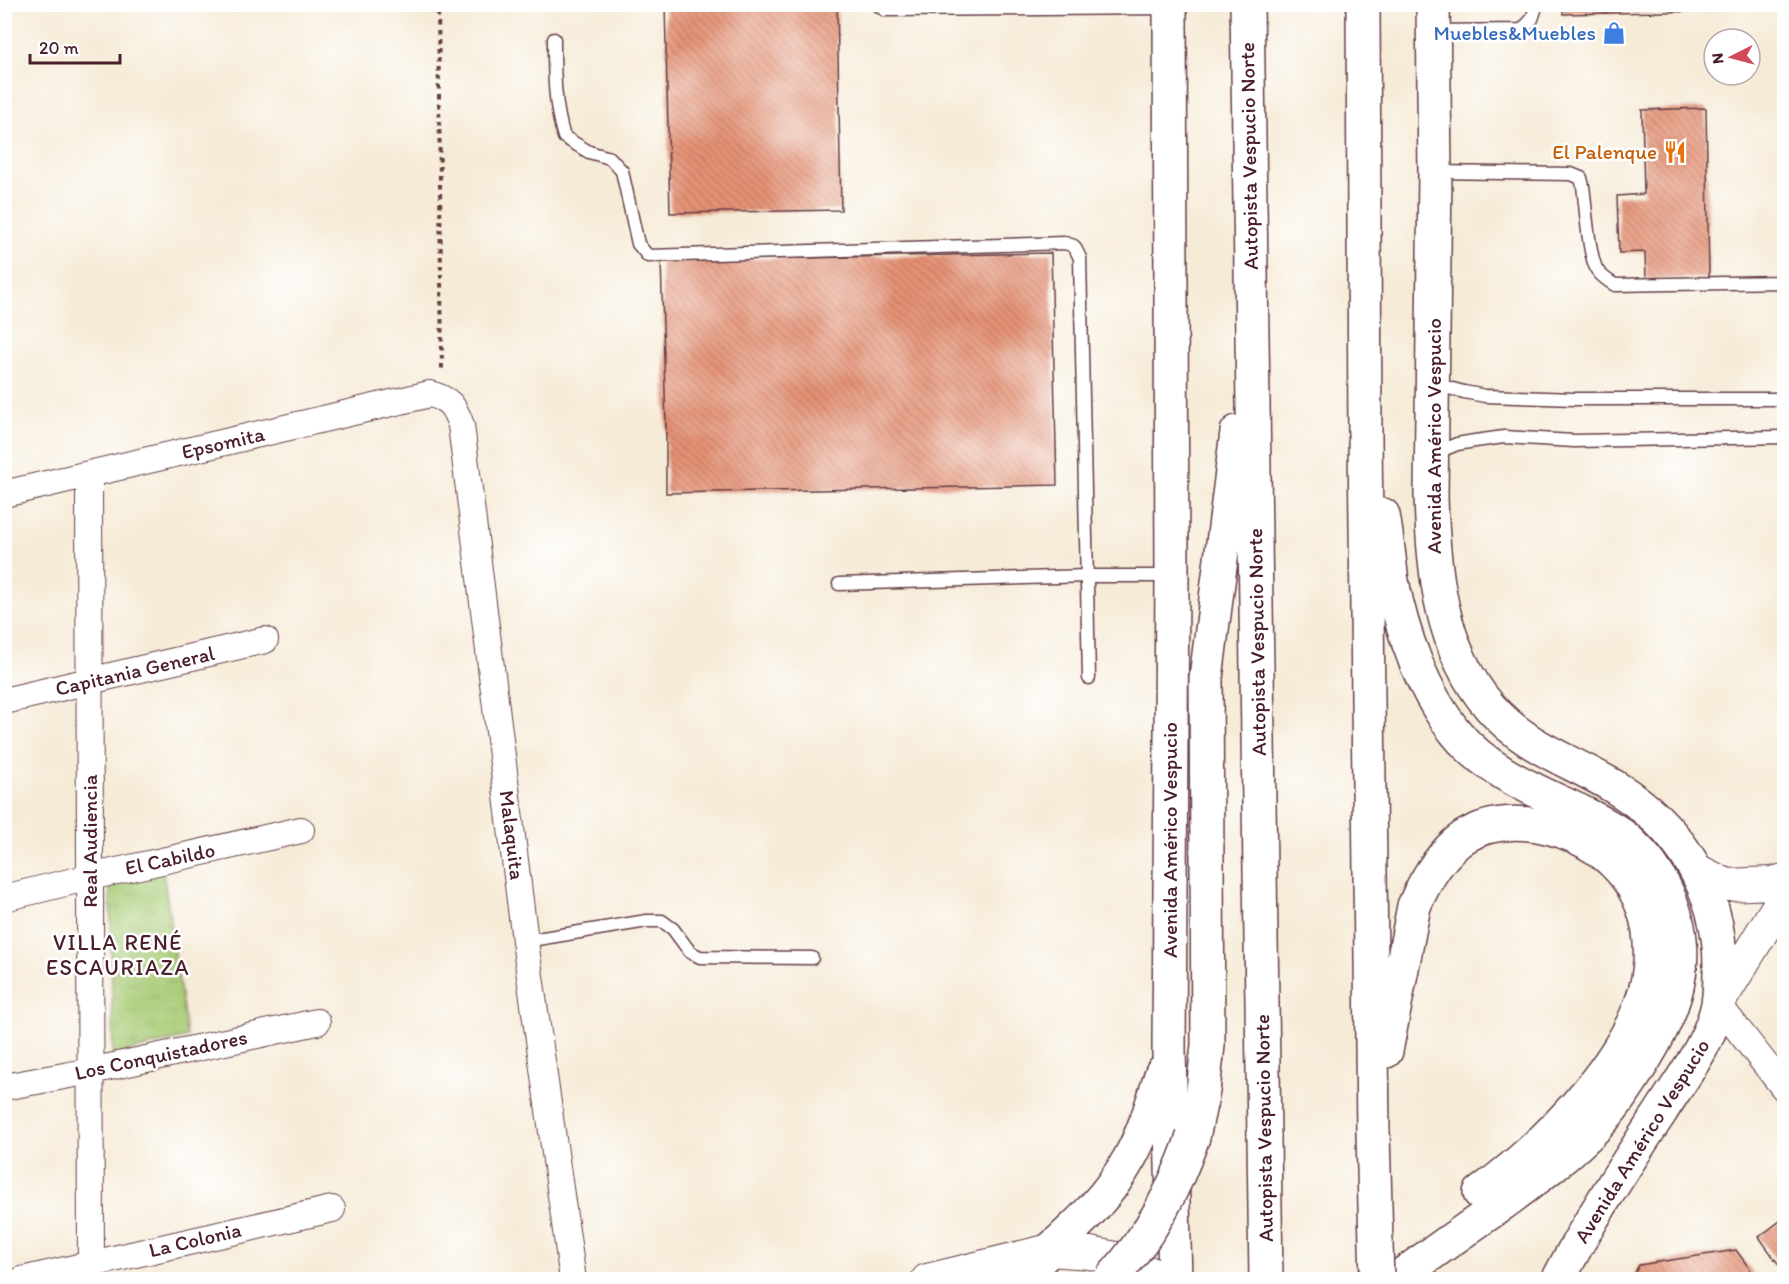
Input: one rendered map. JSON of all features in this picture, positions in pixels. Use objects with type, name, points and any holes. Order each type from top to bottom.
[{"type":"main road","name":"Autopista Vespucio Norte","points":[[1247,4],[1266,1280]]},
{"type":"main road","points":[[1363,4],[1365,438],[1377,1280]]},
{"type":"main road","name":"Avenida Américo Vespucio","points":[[1170,6],[1172,576],[1169,1050],[1174,1280]]},
{"type":"main road","name":"Avenida Américo Vespucio","points":[[1433,18],[1435,172],[1432,538],[1445,621],[1459,657],[1489,706],[1527,740],[1614,787],[1636,802],[1656,819],[1678,843],[1697,870],[1711,902],[1718,932],[1720,956],[1718,1004],[1704,1041],[1598,1208],[1558,1280]]},
{"type":"main road","points":[[1110,1280],[1137,1250],[1168,1199],[1193,1137],[1203,1091],[1208,1045],[1206,678],[1252,324]]},
{"type":"main road","points":[[1365,438],[1383,518],[1392,581],[1400,616],[1413,657],[1440,710],[1458,736],[1504,774],[1597,820],[1617,831],[1634,845],[1661,880],[1672,903],[1681,954],[1679,980],[1672,1006],[1662,1029],[1623,1093],[1598,1124],[1568,1154],[1543,1174],[1395,1280]]},
{"type":"main road","points":[[1358,1280],[1460,1209],[1531,1152],[1553,1131],[1598,1079],[1615,1055],[1641,1002],[1650,962],[1647,921],[1630,882],[1617,864],[1600,850],[1577,837],[1552,828],[1525,823],[1495,825],[1480,829],[1466,836],[1449,850],[1434,867],[1422,886],[1414,906],[1373,1125]]},
{"type":"main road","points":[[1018,1280],[1075,1228],[1113,1184],[1130,1158],[1156,1092],[1169,1050]]},
{"type":"street","name":"Epsomita","points":[[4,494],[430,394],[442,397]]},
{"type":"street","name":"Malaquita","points":[[442,397],[450,402],[461,425],[525,941],[573,1280]]},
{"type":"street","name":"Real Audiencia","points":[[89,475],[91,1271]]},
{"type":"street","name":"Capitania General","points":[[4,701],[265,640]]},
{"type":"street","name":"El Cabildo","points":[[4,898],[301,830]]},
{"type":"street","points":[[1697,870],[1726,885],[1772,884],[1785,880]]},
{"type":"street","points":[[1785,896],[1718,1004],[1785,1088]]},
{"type":"street","name":"Los Conquistadores","points":[[4,1087],[91,1071],[317,1022]]},
{"type":"street","name":"La Colonia","points":[[22,1280],[91,1271],[332,1209]]},
{"type":"street","points":[[927,1280],[1050,1250],[1090,1253],[1125,1260],[1150,1273],[1156,1280]]},
{"type":"lane","points":[[876,4],[885,10],[1170,6]]},
{"type":"lane","points":[[1433,18],[1522,30],[1532,19],[1537,4]]},
{"type":"lane","points":[[554,39],[555,95],[558,118],[564,137],[589,152],[610,158],[622,171],[638,244],[648,256],[1065,243],[1074,246],[1080,258],[1089,678]]},
{"type":"lane","points":[[1435,172],[1571,174],[1581,178],[1592,255],[1604,278],[1615,285],[1785,282]]},
{"type":"lane","points":[[1433,383],[1485,396],[1574,399],[1785,399]]},
{"type":"lane","points":[[1432,455],[1457,444],[1504,437],[1574,441],[1785,437]]},
{"type":"lane","points":[[839,584],[1087,576],[1172,576]]},
{"type":"lane","points":[[525,941],[647,921],[662,921],[673,929],[690,952],[700,957],[812,958]]},
{"type":"path","points":[[438,4],[442,397]]},
{"type":"green space","points":[[163,871],[187,1037],[113,1055],[110,882]]},
{"type":"building","points":[[665,4],[837,4],[841,210],[670,213]]},
{"type":"building","points":[[1563,4],[1713,4],[1713,11],[1563,14]]},
{"type":"building","name":"El Palenque","points":[[1706,108],[1709,278],[1646,279],[1645,252],[1619,253],[1617,196],[1644,194],[1642,110]]},
{"type":"building","points":[[1051,253],[1057,485],[666,493],[661,261]]},
{"type":"building","points":[[1784,1218],[1784,1272],[1759,1237]]},
{"type":"building","points":[[1736,1250],[1758,1280],[1631,1280],[1639,1265]]},
{"type":"place","name":"Muebles&Muebles","points":[[1614,33]]},
{"type":"place","name":"El Palenque","points":[[1675,152]]},
{"type":"district","name":"VILLA RENÉ ESCAURIAZA","points":[[118,954]]}]
